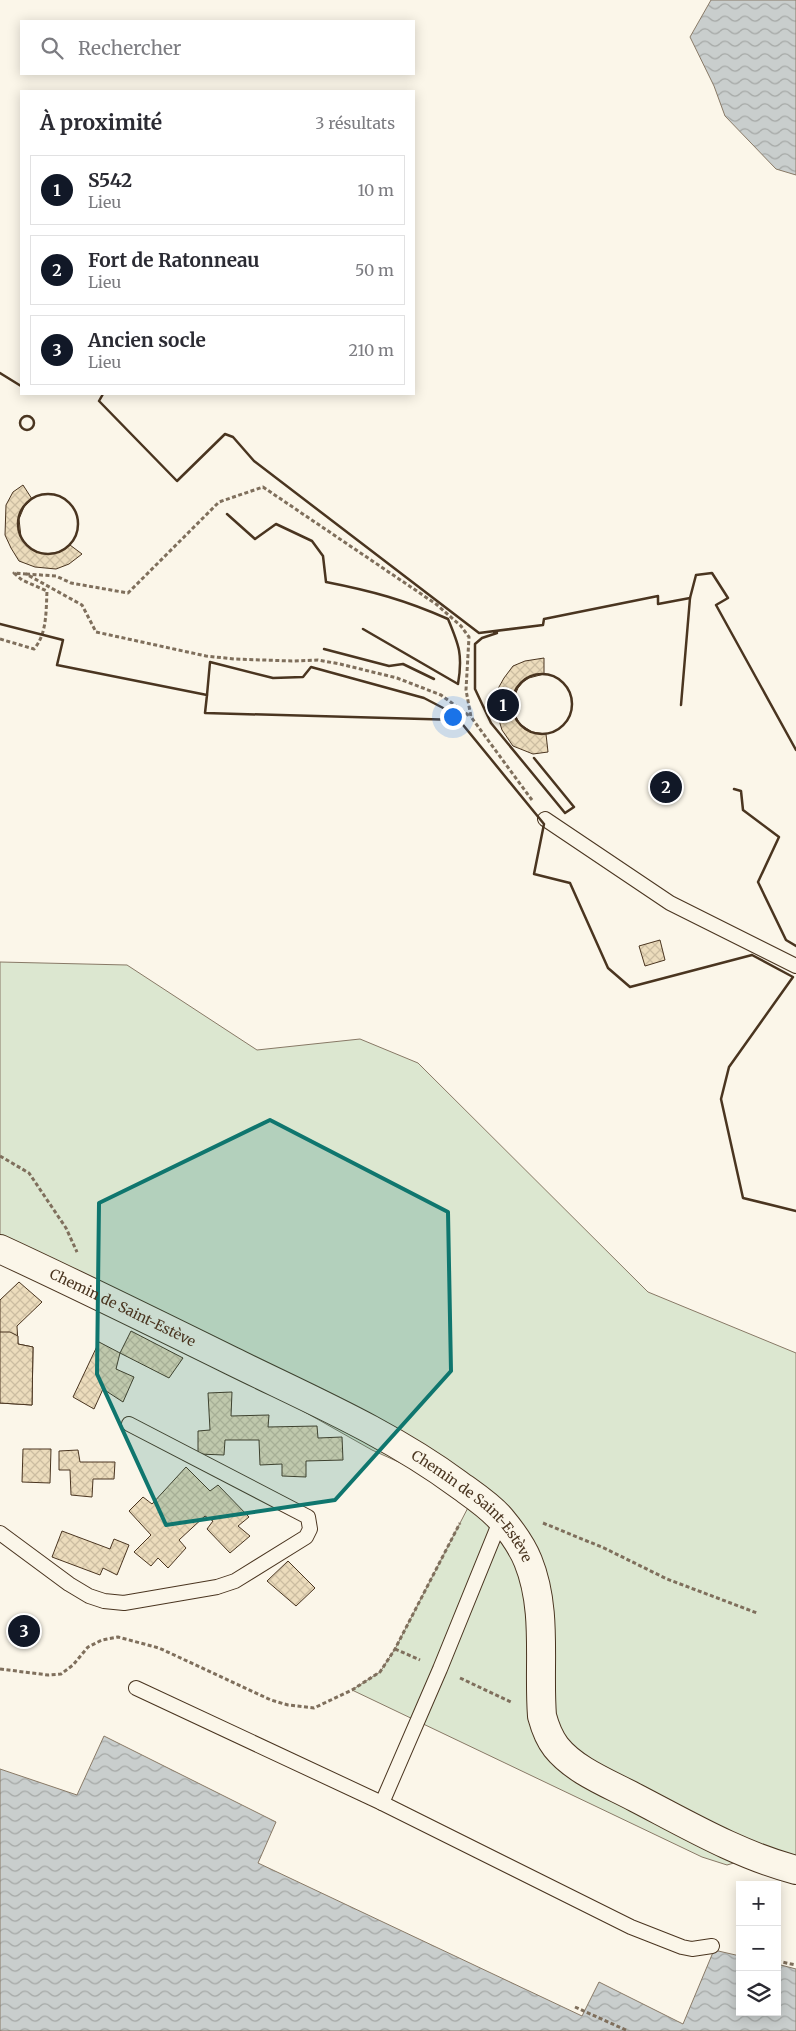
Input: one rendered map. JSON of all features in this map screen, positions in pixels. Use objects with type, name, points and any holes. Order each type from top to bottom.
[{"type":"street","name":"Chemin de Saint-Estève","points":[[0,1249],[336,1412],[427,1461],[474,1496],[501,1519],[519,1544],[528,1562],[539,1602],[542,1716],[544,1726],[556,1747],[588,1772],[719,1841],[754,1857],[796,1870]]},
{"type":"lane","points":[[545,819],[670,903],[796,966]]},
{"type":"lane","points":[[0,1533],[56,1575],[89,1596],[104,1601],[124,1603],[217,1587],[235,1581],[306,1537],[310,1529],[308,1518],[129,1424]]},
{"type":"lane","points":[[382,1803],[440,1669],[501,1519]]},
{"type":"lane","points":[[136,1688],[382,1803],[631,1927],[682,1947],[692,1949],[712,1946]]},
{"type":"path","points":[[0,639],[34,649],[41,641],[46,617],[47,591],[22,580],[14,573],[56,576],[71,583],[128,593],[219,502],[263,487],[436,604],[460,626],[469,637],[466,690],[471,717]]},
{"type":"path","points":[[26,574],[82,605],[96,632],[216,657],[292,661],[318,660],[340,664],[397,678],[441,695],[471,717],[545,819]]},
{"type":"path","points":[[0,1156],[29,1173],[66,1228],[78,1253]]},
{"type":"path","points":[[0,1669],[61,1674],[73,1666],[88,1647],[102,1640],[118,1637],[158,1648],[271,1700],[288,1705],[314,1708],[352,1690],[380,1672],[396,1649],[474,1496]]},
{"type":"path","points":[[501,1519],[530,1519],[559,1528],[667,1579],[757,1613]]},
{"type":"path","points":[[396,1649],[542,1716]]},
{"type":"path","points":[[781,1962],[796,1965]]},
{"type":"path","points":[[575,2007],[628,2031]]},
{"type":"highlighted area","points":[[270,1120],[448,1212],[451,1371],[335,1500],[166,1525],[97,1374],[99,1203]]},
{"type":"green space","points":[[0,962],[127,965],[257,1050],[360,1039],[418,1063],[648,1292],[796,1353],[796,1860],[764,1854],[727,1865],[702,1857],[352,1690],[380,1672],[395,1649],[474,1496],[372,1450],[98,1295],[0,1249]]},
{"type":"water","points":[[711,0],[796,0],[796,175],[776,169],[725,116],[714,86],[690,37]]},
{"type":"water","points":[[104,1736],[276,1822],[258,1863],[582,2016],[599,1982],[683,2024],[714,1950],[736,1955],[736,2016],[781,2016],[781,1965],[796,1969],[796,2031],[0,2031],[0,1769],[77,1795]]},
{"type":"building","points":[[23,485],[32,499],[24,507],[19,519],[21,537],[34,551],[46,554],[59,552],[70,545],[82,554],[69,564],[56,569],[35,567],[19,561],[11,548],[5,535],[6,505],[13,492]]},
{"type":"building","points":[[544,658],[544,674],[529,678],[523,682],[513,700],[514,713],[520,724],[532,732],[546,734],[548,752],[533,754],[513,746],[502,730],[494,704],[495,694],[513,666],[525,661]]},
{"type":"building","points":[[660,940],[665,960],[645,966],[639,946]]},
{"type":"building","points":[[19,1282],[42,1302],[17,1326],[18,1344],[33,1347],[32,1405],[0,1403],[0,1300]]},
{"type":"building","points":[[131,1331],[183,1358],[169,1378],[120,1353]]},
{"type":"building","points":[[0,1332],[10,1332],[18,1336],[18,1344],[33,1347],[32,1405],[0,1403]]},
{"type":"building","points":[[99,1342],[120,1353],[116,1369],[134,1377],[123,1402],[103,1389],[94,1409],[73,1397]]},
{"type":"building","points":[[232,1392],[231,1416],[269,1415],[268,1427],[317,1426],[318,1438],[342,1437],[343,1460],[306,1461],[306,1477],[282,1476],[282,1464],[260,1465],[259,1440],[225,1440],[224,1455],[198,1454],[198,1431],[210,1430],[208,1393]]},
{"type":"building","points":[[23,1449],[51,1449],[50,1483],[22,1482]]},
{"type":"building","points":[[78,1450],[80,1462],[115,1462],[114,1479],[93,1479],[92,1497],[71,1495],[70,1470],[59,1470],[59,1451]]},
{"type":"building","points":[[186,1467],[210,1491],[218,1485],[249,1517],[238,1526],[250,1536],[230,1553],[207,1529],[213,1521],[205,1516],[179,1540],[186,1548],[168,1568],[158,1558],[151,1566],[134,1552],[151,1535],[129,1511],[143,1497],[152,1504]]},
{"type":"building","points":[[62,1531],[110,1549],[114,1539],[129,1545],[117,1575],[103,1568],[100,1575],[52,1557]]},
{"type":"building","points":[[288,1561],[315,1588],[296,1606],[267,1581]]},
{"type":"wall","points":[[0,373],[20,385]]},
{"type":"wall","points":[[102,395],[99,401],[177,481],[225,434],[233,437],[254,461],[479,633],[543,625],[544,619],[658,596],[658,604],[690,598],[696,575],[712,573],[728,598],[716,605],[796,750]]},
{"type":"wall","points":[[24,416],[30,416],[34,423],[30,430],[24,430],[20,426],[20,420],[24,416]]},
{"type":"wall","points":[[48,494],[65,499],[73,507],[78,524],[73,541],[65,549],[48,554],[31,549],[23,541],[18,524],[23,507],[31,499],[48,494]]},
{"type":"wall","points":[[227,514],[255,539],[276,524],[312,541],[323,556],[326,582],[388,597],[417,606],[448,619],[459,650],[458,684],[363,629]]},
{"type":"wall","points":[[681,705],[690,598]]},
{"type":"wall","points":[[0,624],[63,640],[57,665],[207,695],[205,713],[459,720],[544,824],[534,874],[570,883],[608,968],[630,987],[752,955],[793,977],[729,1067],[721,1099],[743,1198],[796,1211]]},
{"type":"wall","points":[[494,633],[497,633],[482,638],[475,644],[475,689],[491,723],[565,813],[574,807],[534,758]]},
{"type":"wall","points":[[324,649],[389,666],[403,664],[434,679]]},
{"type":"wall","points":[[207,695],[210,662],[273,678],[303,677],[311,667],[424,698],[447,710],[459,720]]},
{"type":"wall","points":[[542,674],[559,679],[567,687],[572,704],[567,721],[559,729],[542,734],[525,729],[517,721],[512,704],[517,687],[525,679],[542,674]]},
{"type":"wall","points":[[734,789],[741,791],[743,810],[779,837],[758,882],[786,940],[796,946]]},
{"type":"place","name":"S542","points":[[503,705]]},
{"type":"place","name":"Fort de Ratonneau","points":[[666,787]]},
{"type":"place","name":"Ancien socle","points":[[24,1631]]}]
